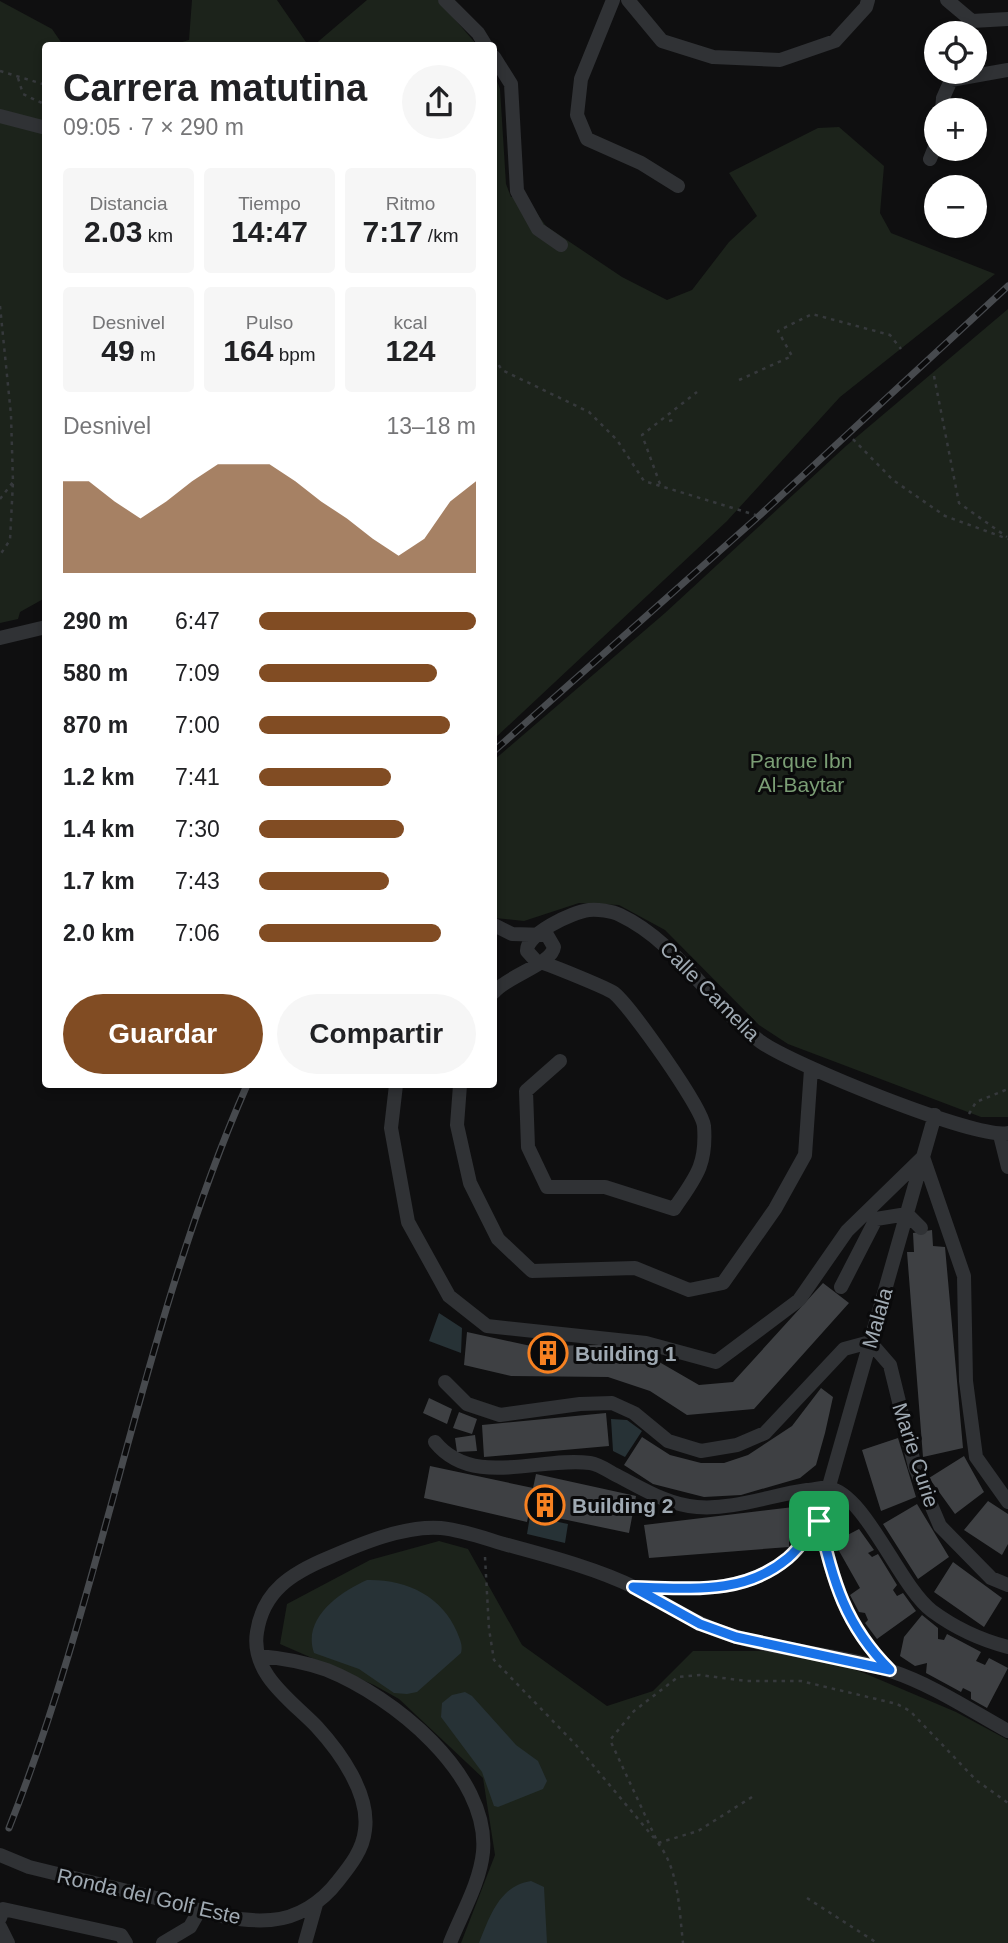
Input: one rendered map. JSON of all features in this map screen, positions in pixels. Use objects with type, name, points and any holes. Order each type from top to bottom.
[{"type":"street","points":[[445,0],[484,42]]},
{"type":"street","points":[[612,0],[581,79],[577,115],[587,139],[641,163],[678,186]]},
{"type":"street","points":[[628,0],[662,41],[713,57],[780,60],[835,41],[866,7],[868,0]]},
{"type":"street","points":[[947,0],[972,21],[1008,19]]},
{"type":"street","points":[[497,62],[511,84],[517,191],[538,229],[561,245]]},
{"type":"street","points":[[943,98],[951,80],[1008,70]]},
{"type":"street","points":[[0,116],[42,127]]},
{"type":"street","points":[[0,638],[42,628]]},
{"type":"street","name":"Calle Camelia","points":[[538,934],[575,912],[591,909],[617,914],[670,948],[759,1041],[790,1061],[966,1127],[1004,1134]]},
{"type":"street","points":[[497,926],[512,933],[547,936],[553,942],[552,956],[504,980],[497,988]]},
{"type":"street","points":[[538,934],[530,938],[527,951],[531,959],[545,961],[565,974],[614,993],[680,1079],[704,1123],[702,1168],[674,1209],[605,1187],[547,1187],[528,1147],[526,1091],[560,1061]]},
{"type":"street","points":[[460,1088],[457,1125],[470,1183],[498,1239],[532,1271],[635,1268],[689,1290],[723,1283],[775,1209],[805,1155],[811,1069]]},
{"type":"street","points":[[396,1088],[391,1128],[408,1222],[449,1296],[487,1326],[646,1343],[716,1362],[799,1300],[847,1231],[923,1157],[964,1276],[966,1381],[976,1457],[1008,1502]]},
{"type":"street","name":"Malala","points":[[819,1521],[935,1115]]},
{"type":"street","points":[[1004,1134],[1008,1167]]},
{"type":"street","points":[[841,1287],[876,1219],[907,1214],[921,1228]]},
{"type":"street","points":[[445,1382],[467,1404],[500,1415],[580,1404],[612,1403],[634,1413],[668,1441],[701,1451],[737,1445],[765,1433],[844,1349],[870,1342]]},
{"type":"street","name":"Marie Curie","points":[[870,1342],[890,1365],[915,1467],[940,1526],[991,1578],[1008,1585]]},
{"type":"street","points":[[435,1442],[447,1457],[469,1464],[515,1469],[557,1462],[593,1463],[658,1497],[696,1508],[732,1506],[781,1494],[829,1488],[853,1501],[903,1577],[930,1610],[979,1639],[1008,1647]]},
{"type":"street","points":[[633,1587],[711,1590],[750,1581],[788,1558],[819,1521]]},
{"type":"street","points":[[819,1521],[838,1594],[858,1634],[890,1670]]},
{"type":"street","name":"Ronda del Golf Este","points":[[0,1856],[29,1867],[235,1920],[272,1920],[295,1915],[316,1904],[334,1887],[360,1849],[365,1830],[365,1807],[341,1759],[317,1728],[285,1698],[269,1677],[259,1656],[257,1629],[264,1606],[276,1587],[303,1568],[333,1555],[416,1530],[439,1528],[463,1532],[555,1557],[633,1587],[700,1624],[736,1637],[890,1670],[937,1690],[1008,1731]]},
{"type":"street","points":[[846,1660],[855,1649],[858,1634]]},
{"type":"street","points":[[259,1656],[289,1659],[327,1670],[373,1693],[405,1717],[438,1748],[471,1793],[478,1813],[483,1852],[450,1943]]},
{"type":"street","points":[[305,1943],[316,1904]]},
{"type":"street","points":[[0,1918],[3,1909],[123,1939]]},
{"type":"street","points":[[163,1943],[190,1927],[199,1911]]},
{"type":"street","points":[[0,1927],[8,1943]]},
{"type":"street","points":[[103,1943],[123,1939]]},
{"type":"path","points":[[0,71],[42,84]]},
{"type":"path","points":[[17,76],[23,94],[42,104]]},
{"type":"path","points":[[0,306],[13,482],[10,540],[0,555]]},
{"type":"path","points":[[739,380],[792,356],[778,331],[811,314],[890,335],[901,349]]},
{"type":"path","points":[[0,351],[3,342]]},
{"type":"path","points":[[497,362],[502,370],[589,412],[617,440],[644,481],[759,516]]},
{"type":"path","points":[[0,368],[6,371]]},
{"type":"path","points":[[934,376],[959,503],[1008,538]]},
{"type":"path","points":[[660,484],[642,435],[652,425],[675,412],[697,392]]},
{"type":"path","points":[[847,433],[893,480],[945,516],[1008,538]]},
{"type":"path","points":[[0,499],[13,482]]},
{"type":"path","points":[[966,1127],[976,1102],[1008,1089]]},
{"type":"path","points":[[485,1557],[489,1629],[494,1660],[576,1745],[669,1857],[683,1943]]},
{"type":"path","points":[[658,1843],[610,1740],[652,1695],[672,1680],[689,1676],[760,1682],[801,1681],[897,1704],[921,1720],[989,1793],[1008,1803]]},
{"type":"path","points":[[658,1843],[698,1831],[752,1797]]},
{"type":"path","points":[[807,1898],[877,1943]]},
{"type":"green space","points":[[192,0],[277,0],[306,42],[182,42],[189,40]]},
{"type":"green space","points":[[367,0],[438,0],[475,42],[318,42]]},
{"type":"green space","points":[[0,1],[52,29],[61,42],[42,42],[42,600],[20,612],[18,619],[0,623]]},
{"type":"green space","points":[[497,81],[500,89],[506,184],[511,197],[521,192],[546,226],[622,277],[667,300],[692,290],[729,242],[757,216],[729,173],[818,128],[839,127],[884,166],[880,213],[891,233],[995,274],[840,397],[727,521],[497,736]]},
{"type":"green space","name":"Parque Ibn Al-Baytar","points":[[1008,309],[1008,1117],[981,1117],[788,1044],[759,1025],[665,930],[619,905],[579,903],[524,921],[497,918],[497,757],[665,613],[846,446]]},
{"type":"green space","points":[[439,1541],[468,1549],[522,1645],[607,1706],[653,1691],[693,1651],[800,1651],[864,1673],[956,1712],[1008,1740],[1008,1943],[461,1943],[495,1855],[483,1778],[399,1699],[374,1685],[280,1644],[287,1604],[370,1560]]},
{"type":"shaded area","points":[[439,1313],[462,1328],[461,1353],[429,1341]]},
{"type":"shaded area","points":[[611,1419],[627,1420],[642,1431],[625,1457],[613,1451]]},
{"type":"shaded area","points":[[530,1516],[568,1524],[565,1543],[527,1534]]},
{"type":"shaded area","points":[[367,1580],[395,1583],[421,1592],[442,1609],[457,1632],[461,1653],[417,1692],[394,1693],[359,1669],[314,1653],[313,1629],[318,1618],[335,1599]]},
{"type":"shaded area","points":[[465,1692],[472,1696],[516,1745],[538,1761],[547,1781],[543,1789],[498,1807],[494,1806],[482,1772],[441,1717],[442,1703],[452,1695]]},
{"type":"shaded area","points":[[531,1881],[544,1887],[547,1943],[479,1943],[503,1896],[520,1884]]},
{"type":"building","points":[[932,1230],[933,1246],[945,1247],[963,1448],[923,1457],[907,1252],[914,1252],[913,1233]]},
{"type":"building","name":"Building 1","points":[[823,1283],[849,1303],[754,1409],[687,1415],[650,1391],[608,1377],[511,1376],[464,1365],[467,1332],[531,1346],[603,1345],[654,1359],[699,1385],[733,1382]]},
{"type":"building","points":[[821,1388],[833,1397],[825,1433],[816,1465],[800,1478],[741,1495],[704,1497],[653,1484],[624,1465],[642,1437],[670,1455],[701,1463],[724,1463],[748,1455],[792,1426]]},
{"type":"building","points":[[429,1398],[452,1409],[447,1424],[423,1413]]},
{"type":"building","points":[[459,1412],[477,1419],[472,1434],[453,1428]]},
{"type":"building","name":"Building 2","points":[[606,1413],[609,1446],[484,1457],[482,1425]]},
{"type":"building","points":[[475,1435],[477,1451],[457,1452],[455,1438]]},
{"type":"building","points":[[898,1438],[916,1497],[881,1511],[862,1450]]},
{"type":"building","points":[[964,1456],[984,1492],[955,1514],[929,1478]]},
{"type":"building","name":"Building 2","points":[[430,1466],[533,1488],[536,1474],[636,1496],[629,1533],[529,1512],[527,1522],[424,1498]]},
{"type":"building","points":[[988,1501],[1008,1514],[1008,1544],[1002,1555],[964,1530]]},
{"type":"building","points":[[917,1504],[949,1557],[918,1579],[883,1524]]},
{"type":"building","points":[[802,1506],[804,1534],[789,1538],[789,1547],[649,1558],[644,1525]]},
{"type":"building","points":[[859,1529],[874,1550],[868,1553],[872,1557],[878,1554],[897,1585],[893,1590],[897,1596],[903,1593],[916,1611],[877,1639],[865,1623],[868,1620],[865,1613],[859,1612],[850,1595],[860,1588],[834,1542]]},
{"type":"building","points":[[953,1562],[1002,1598],[984,1627],[934,1592]]},
{"type":"building","points":[[922,1615],[938,1628],[938,1639],[944,1640],[947,1634],[981,1652],[976,1661],[985,1665],[989,1658],[1008,1668],[987,1708],[971,1699],[971,1692],[963,1688],[961,1692],[926,1673],[927,1663],[915,1666],[900,1656],[904,1637]]},
{"type":"railway","points":[[497,748],[759,516],[1008,286]]},
{"type":"railway","points":[[9,1828],[72,1643],[179,1268],[246,1088]]},
{"type":"place","name":"Building 1","points":[[548,1353]]},
{"type":"place","name":"Building 2","points":[[545,1505]]},
{"type":"route","points":[[819,1521],[838,1594],[858,1634],[890,1670],[736,1637],[700,1624],[633,1587],[711,1590],[750,1581],[788,1558],[819,1521]]}]
